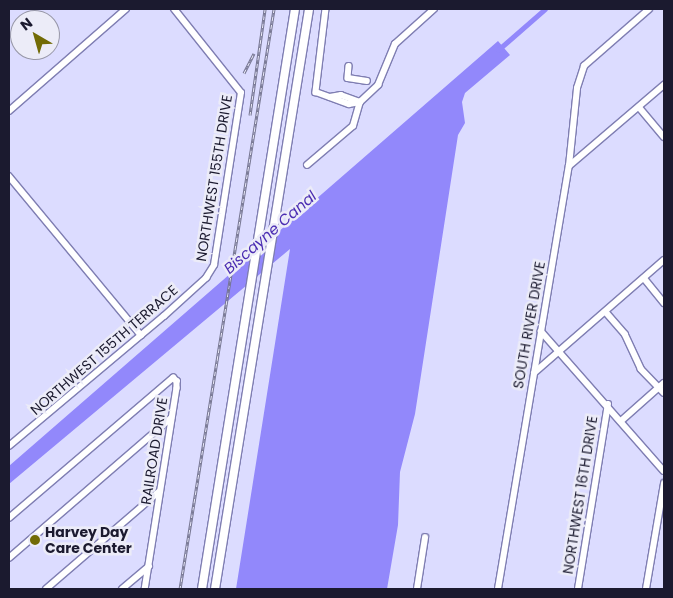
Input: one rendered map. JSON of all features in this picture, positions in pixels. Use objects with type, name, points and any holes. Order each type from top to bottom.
[{"type":"main road","points":[[202,589],[295,9]]},
{"type":"main road","points":[[215,589],[309,9]]},
{"type":"street","points":[[9,111],[126,9]]},
{"type":"street","name":"NORTHWEST 155TH DRIVE","points":[[174,9],[239,88],[240,104],[211,272]]},
{"type":"street","points":[[326,9],[314,87],[319,95],[330,98],[341,95],[360,102]]},
{"type":"street","points":[[307,164],[353,126],[360,102],[378,85],[395,44],[434,9]]},
{"type":"street","name":"SOUTH RIVER DRIVE","points":[[498,589],[569,166],[577,88],[584,66],[649,9]]},
{"type":"street","points":[[349,66],[348,78],[367,81]]},
{"type":"street","points":[[569,166],[664,85]]},
{"type":"street","points":[[639,107],[664,137]]},
{"type":"street","points":[[9,176],[141,335]]},
{"type":"street","points":[[534,373],[664,260]]},
{"type":"street","name":"NORTHWEST 155TH TERRACE","points":[[10,446],[141,335],[211,272]]},
{"type":"street","points":[[644,278],[664,303]]},
{"type":"street","points":[[606,312],[625,334],[641,369],[662,385],[664,393]]},
{"type":"street","points":[[541,330],[608,404],[620,421],[664,471]]},
{"type":"street","name":"RAILROAD DRIVE","points":[[9,518],[173,378],[177,381],[177,388],[145,589]]},
{"type":"street","points":[[620,421],[662,385]]},
{"type":"street","name":"NORTHWEST 16TH DRIVE","points":[[578,589],[608,404]]},
{"type":"street","points":[[9,558],[171,418]]},
{"type":"street","points":[[646,589],[664,484]]},
{"type":"street","points":[[46,589],[160,491]]},
{"type":"street","points":[[417,589],[425,538]]},
{"type":"street","points":[[122,589],[149,566]]},
{"type":"shaded area","points":[[498,41],[510,55],[465,93],[462,102],[465,123],[458,135],[415,414],[400,472],[398,525],[387,589],[236,589],[290,249],[9,484],[9,466]]},
{"type":"waterway","name":"Biscayne Canal","points":[[498,50],[545,9]]},
{"type":"railway","points":[[250,115],[265,9]]},
{"type":"railway","points":[[180,589],[274,9]]},
{"type":"railway","points":[[244,73],[254,53]]},
{"type":"place","name":"Harvey Day Care Center","points":[[35,540]]}]
